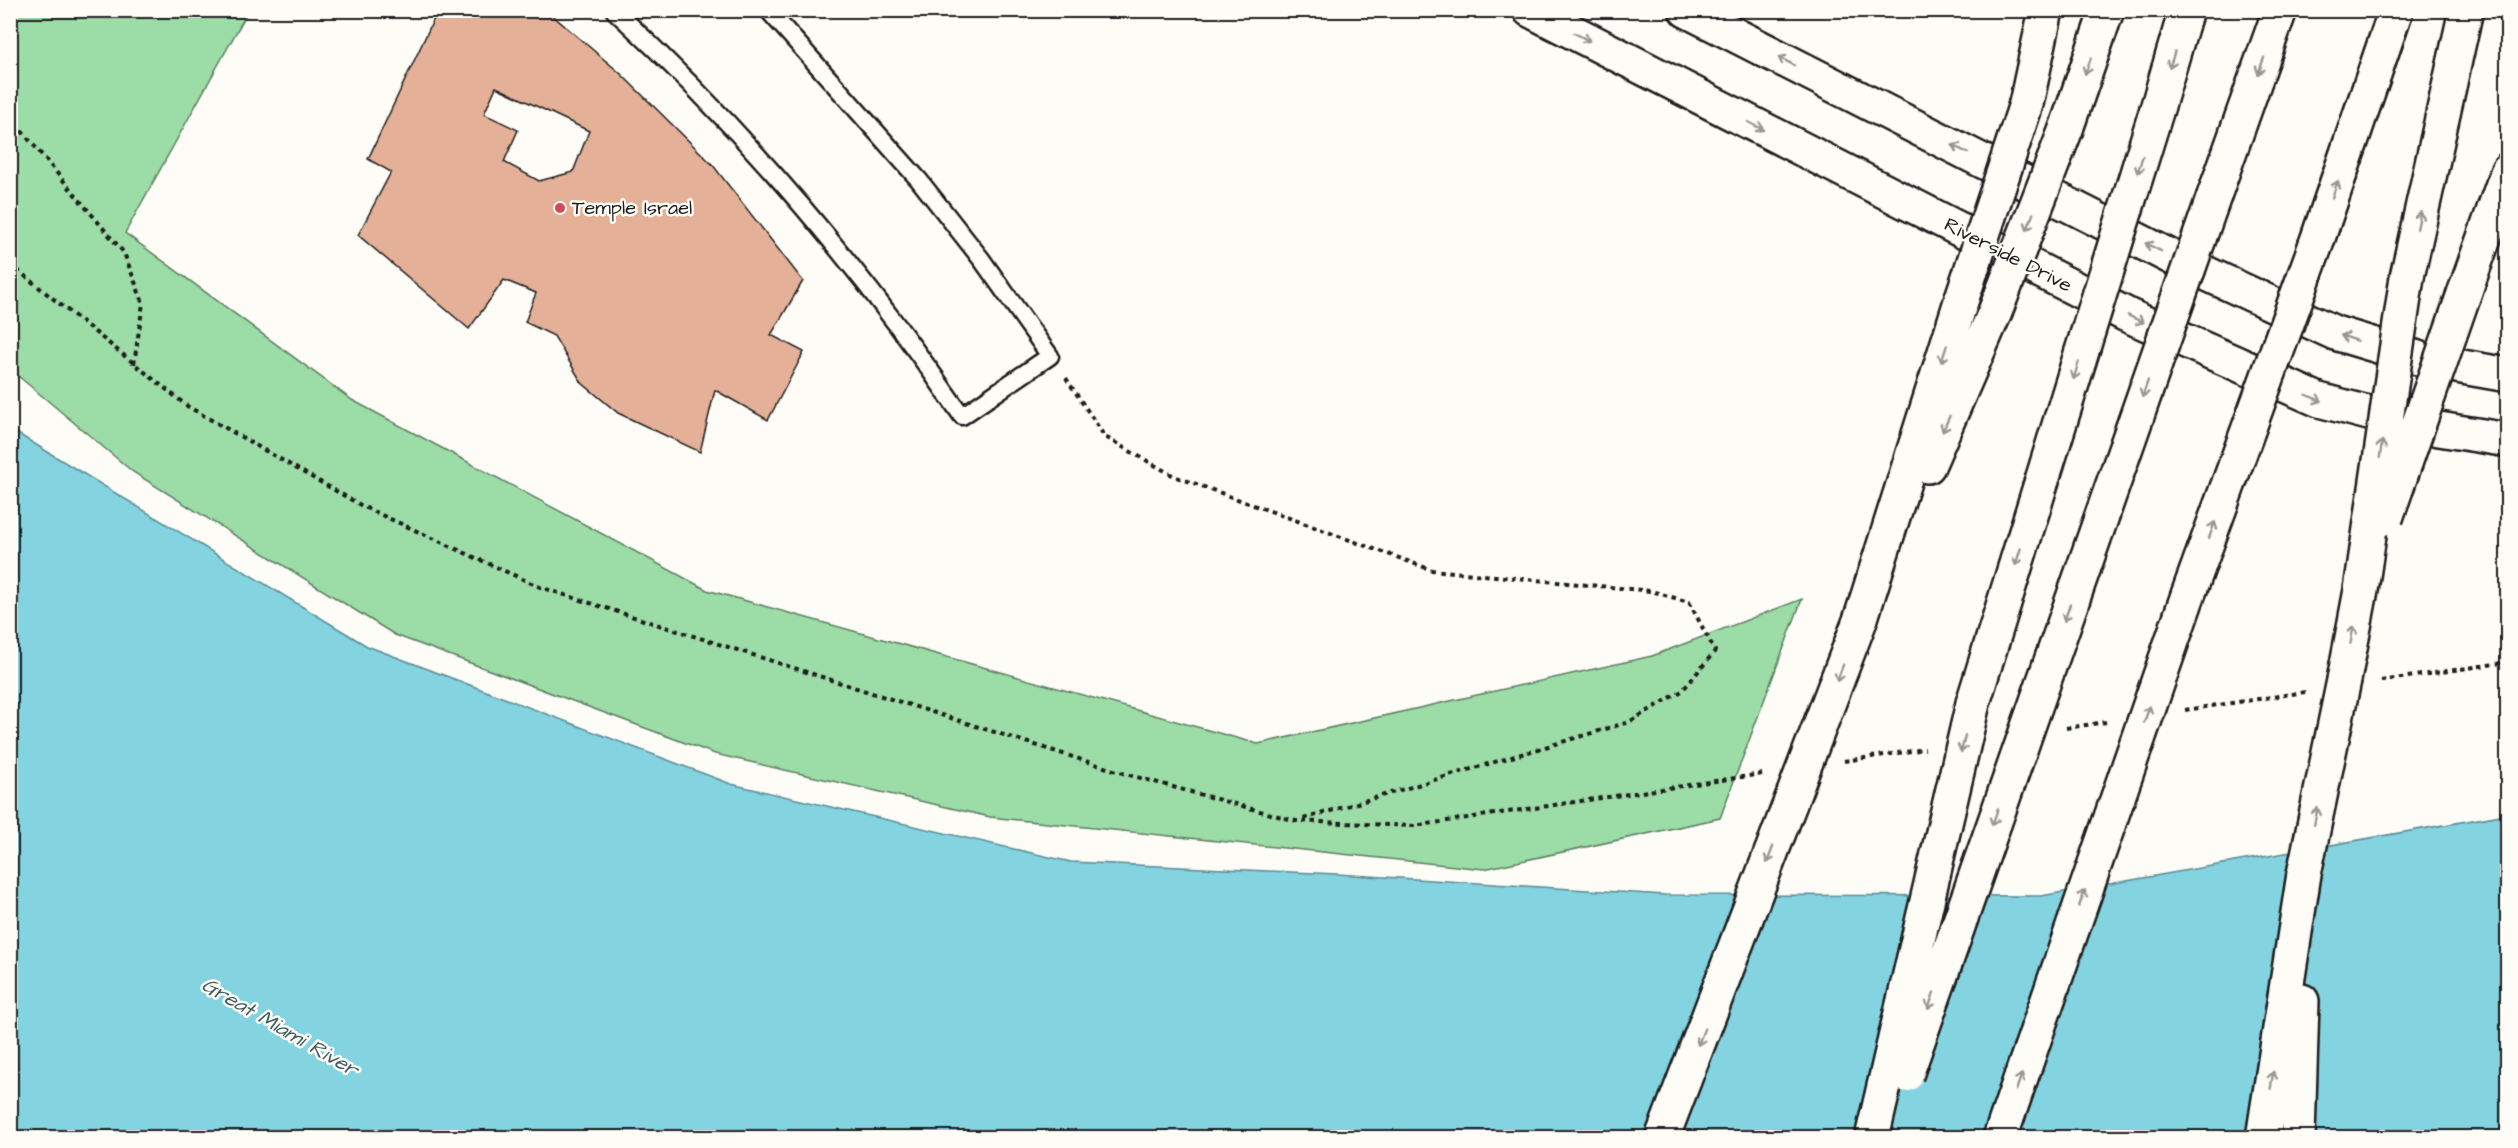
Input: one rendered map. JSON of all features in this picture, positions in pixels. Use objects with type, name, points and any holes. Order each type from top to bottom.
[{"type":"main road","name":"Riverside Drive","points":[[1530,10],[2127,315],[2319,400],[2414,425],[2508,440]]},
{"type":"main road","points":[[1686,10],[2173,258],[2335,333],[2428,361],[2508,375]]},
{"type":"main road","points":[[1861,618],[2026,104],[2046,10]]},
{"type":"main road","points":[[1662,1137],[1861,618],[1995,312],[2066,129],[2107,10]]},
{"type":"main road","points":[[1872,1137],[1973,703],[2186,10]]},
{"type":"main road","points":[[1884,1137],[2280,10]]},
{"type":"main road","points":[[2000,1137],[2188,594],[2316,244],[2396,10]]},
{"type":"main road","points":[[2263,1137],[2304,874],[2361,590],[2407,277],[2466,10]]},
{"type":"main road","points":[[2361,590],[2508,170]]},
{"type":"main road","points":[[2298,1137],[2304,874]]},
{"type":"lane","points":[[614,10],[685,76],[772,170],[903,330],[962,416],[1050,356],[982,260],[924,186],[768,10]]},
{"type":"path","points":[[10,117],[124,253],[143,303],[134,364]]},
{"type":"path","points":[[10,264],[187,406],[364,507],[540,587],[1126,774],[1296,821],[1414,826],[1767,773]]},
{"type":"path","points":[[1050,356],[1105,437],[1174,476],[1432,570],[1651,591],[1689,602],[1715,651],[1682,691],[1629,722],[1296,821]]},
{"type":"path","points":[[2379,681],[2508,662]]},
{"type":"path","points":[[2179,711],[2308,692]]},
{"type":"path","points":[[2062,728],[2109,721]]},
{"type":"path","points":[[1838,762],[1932,748]]},
{"type":"green space","points":[[10,11],[248,11],[125,233],[352,400],[707,590],[1258,744],[1652,656],[1802,599],[1720,818],[1484,869],[990,817],[715,754],[395,635],[133,472],[11,370]]},
{"type":"water","name":"Great Miami River","points":[[10,429],[367,646],[731,784],[1071,862],[1337,874],[1665,895],[2041,896],[2507,814],[2507,1137],[11,1137]]},
{"type":"building","name":"Temple Israel","points":[[438,10],[546,10],[620,73],[712,164],[803,281],[771,335],[804,352],[768,420],[715,390],[700,452],[618,413],[582,383],[554,336],[525,322],[536,293],[504,280],[469,329],[358,235],[391,172],[368,159]],"holes":[[[496,87],[589,131],[573,172],[539,181],[504,162],[518,130],[484,114]]]},
{"type":"place","name":"Temple Israel","points":[[560,208]]}]
